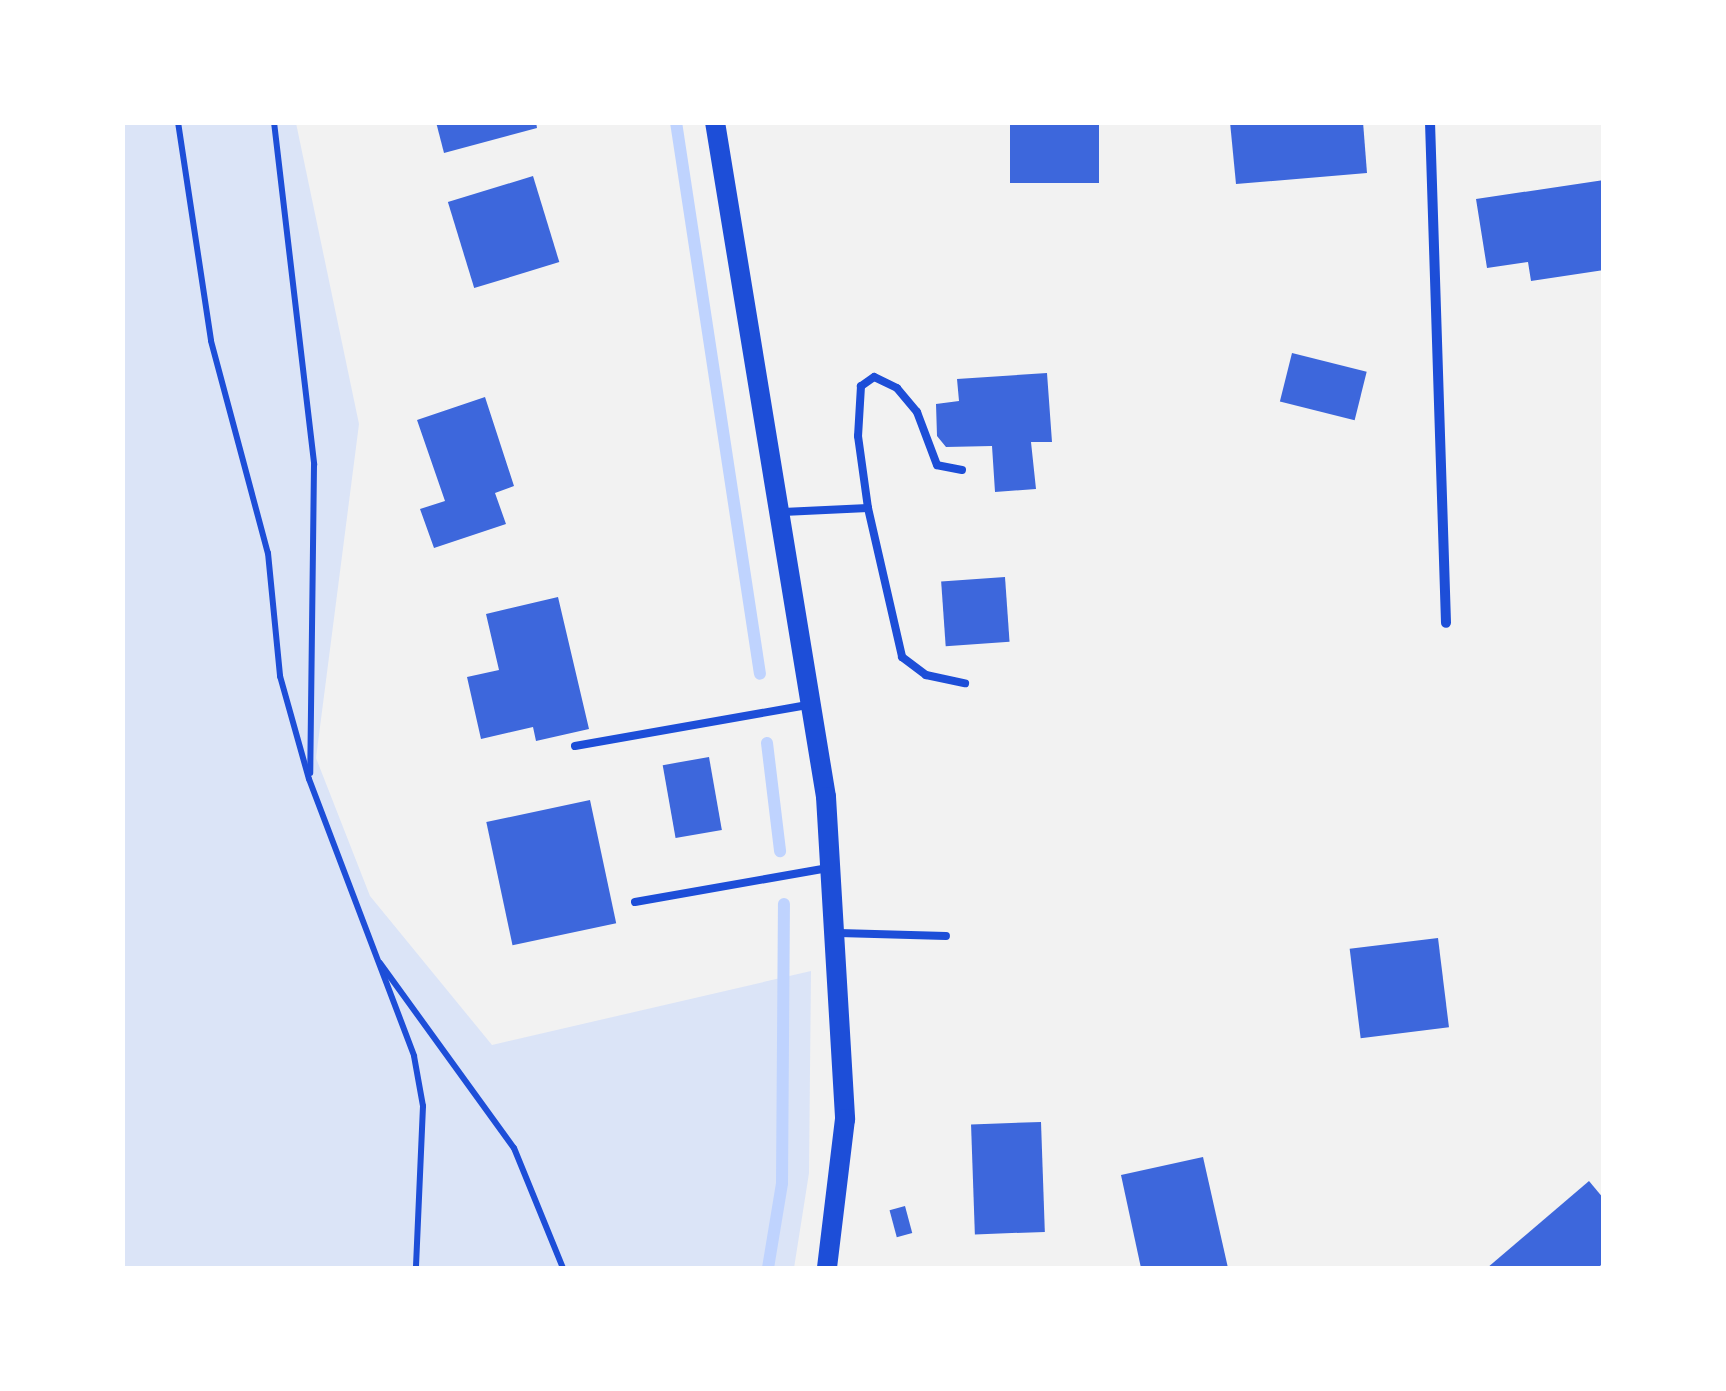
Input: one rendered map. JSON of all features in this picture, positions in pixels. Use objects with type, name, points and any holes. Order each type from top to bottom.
[{"type":"main road","points":[[715,122],[812,704],[839,932],[845,1119],[827,1268]]},
{"type":"street","points":[[1430,122],[1446,623]]},
{"type":"lane","points":[[962,470],[937,465],[908,399],[874,377],[861,386],[858,401],[868,508],[902,656],[926,676],[964,683]]},
{"type":"lane","points":[[782,512],[868,508]]},
{"type":"lane","points":[[575,746],[812,704]]},
{"type":"lane","points":[[634,902],[832,868]]},
{"type":"lane","points":[[839,932],[946,936]]},
{"type":"path","points":[[178,122],[211,341],[268,552],[280,676],[310,780],[414,1056],[423,1106],[416,1268]]},
{"type":"path","points":[[274,122],[314,465],[310,780]]},
{"type":"path","points":[[375,956],[514,1148],[563,1268]]},
{"type":"shaded area","points":[[122,123],[296,123],[359,424],[316,758],[370,896],[492,1045],[811,971],[809,1173],[794,1268],[123,1268]]},
{"type":"building","points":[[436,122],[536,122],[537,128],[444,153]]},
{"type":"building","points":[[1010,122],[1099,122],[1099,183],[1010,183]]},
{"type":"building","points":[[1230,122],[1363,122],[1367,173],[1236,184]]},
{"type":"building","points":[[533,176],[559,262],[474,288],[448,202]]},
{"type":"building","points":[[1604,180],[1604,270],[1531,281],[1528,262],[1487,268],[1476,199]]},
{"type":"building","points":[[1292,353],[1367,372],[1355,420],[1280,402]]},
{"type":"building","points":[[1047,373],[1052,442],[1031,442],[1036,489],[995,492],[992,446],[946,447],[937,436],[936,404],[959,401],[957,379]]},
{"type":"building","points":[[485,397],[514,486],[495,493],[506,524],[434,548],[420,509],[445,501],[417,420]]},
{"type":"building","points":[[1005,577],[1010,642],[946,646],[941,581]]},
{"type":"building","points":[[558,597],[589,729],[536,741],[533,727],[481,739],[467,677],[499,670],[486,614]]},
{"type":"building","points":[[709,757],[722,830],[676,838],[663,765]]},
{"type":"building","points":[[590,800],[616,923],[513,945],[486,822]]},
{"type":"building","points":[[1438,938],[1449,1027],[1361,1038],[1350,949]]},
{"type":"building","points":[[1041,1122],[1045,1232],[975,1234],[971,1124]]},
{"type":"building","points":[[1203,1157],[1228,1268],[1141,1268],[1121,1175]]},
{"type":"building","points":[[1589,1181],[1604,1199],[1604,1263],[1597,1268],[1487,1268]]},
{"type":"building","points":[[905,1206],[912,1233],[897,1237],[890,1210]]},
{"type":"waterway","points":[[676,122],[760,674]]},
{"type":"waterway","points":[[767,743],[780,851]]},
{"type":"waterway","points":[[768,1268],[782,1183],[784,904]]}]
